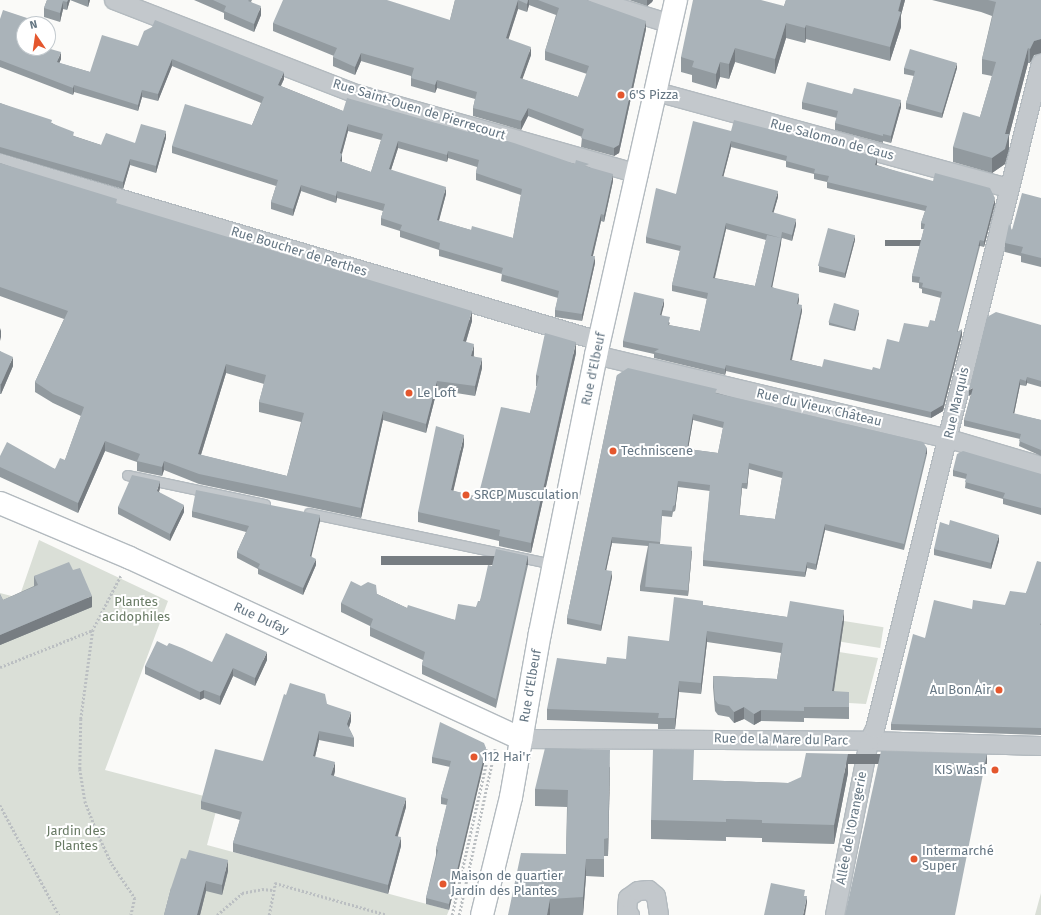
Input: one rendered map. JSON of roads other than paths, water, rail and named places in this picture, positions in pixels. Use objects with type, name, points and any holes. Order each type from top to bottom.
[{"type":"main road","name":"Rue d'Elbeuf","points":[[482,915],[507,813],[597,348],[639,174],[676,0]]},
{"type":"main road","name":"Rue Dufay","points":[[0,502],[130,558],[521,739]]},
{"type":"street","name":"Rue Saint-Ouen de Pierrecourt","points":[[114,0],[356,94],[639,174]]},
{"type":"street","points":[[593,0],[671,24]]},
{"type":"street","name":"Rue Marquis","points":[[869,741],[875,729],[949,438],[1008,188],[1041,63]]},
{"type":"street","name":"Rue Salomon de Caus","points":[[657,92],[1008,188]]},
{"type":"street","name":"Rue Boucher de Perthes","points":[[0,164],[597,348]]},
{"type":"street","name":"Rue du Vieux Château","points":[[597,348],[949,438],[1041,466]]},
{"type":"street","name":"Rue de la Mare du Parc","points":[[521,739],[869,741],[1041,746]]},
{"type":"street","name":"Allée de l'Orangerie","points":[[835,915],[869,741]]},
{"type":"street","points":[[630,915],[626,912],[628,898],[638,890],[649,890],[656,896],[659,915]]},
{"type":"lane","points":[[127,475],[275,506]]},
{"type":"lane","points":[[298,511],[554,564]]},
{"type":"place","name":"6'S Pizza","points":[[621,95]]},
{"type":"place","name":"Le Loft","points":[[409,393]]},
{"type":"place","name":"Techniscene","points":[[613,451]]},
{"type":"place","name":"SRCP Musculation","points":[[466,495]]},
{"type":"place","name":"Au Bon Air","points":[[999,690]]},
{"type":"place","name":"112 Hai'r","points":[[474,757]]},
{"type":"place","name":"KIS Wash","points":[[995,770]]},
{"type":"place","name":"Intermarché Super","points":[[914,859]]},
{"type":"place","name":"Maison de quartier Jardin des Plantes","points":[[443,884]]},
{"type":"park label","name":"Plantes acidophiles","points":[[136,610]]},
{"type":"park label","name":"Jardin des Plantes","points":[[76,840]]}]
